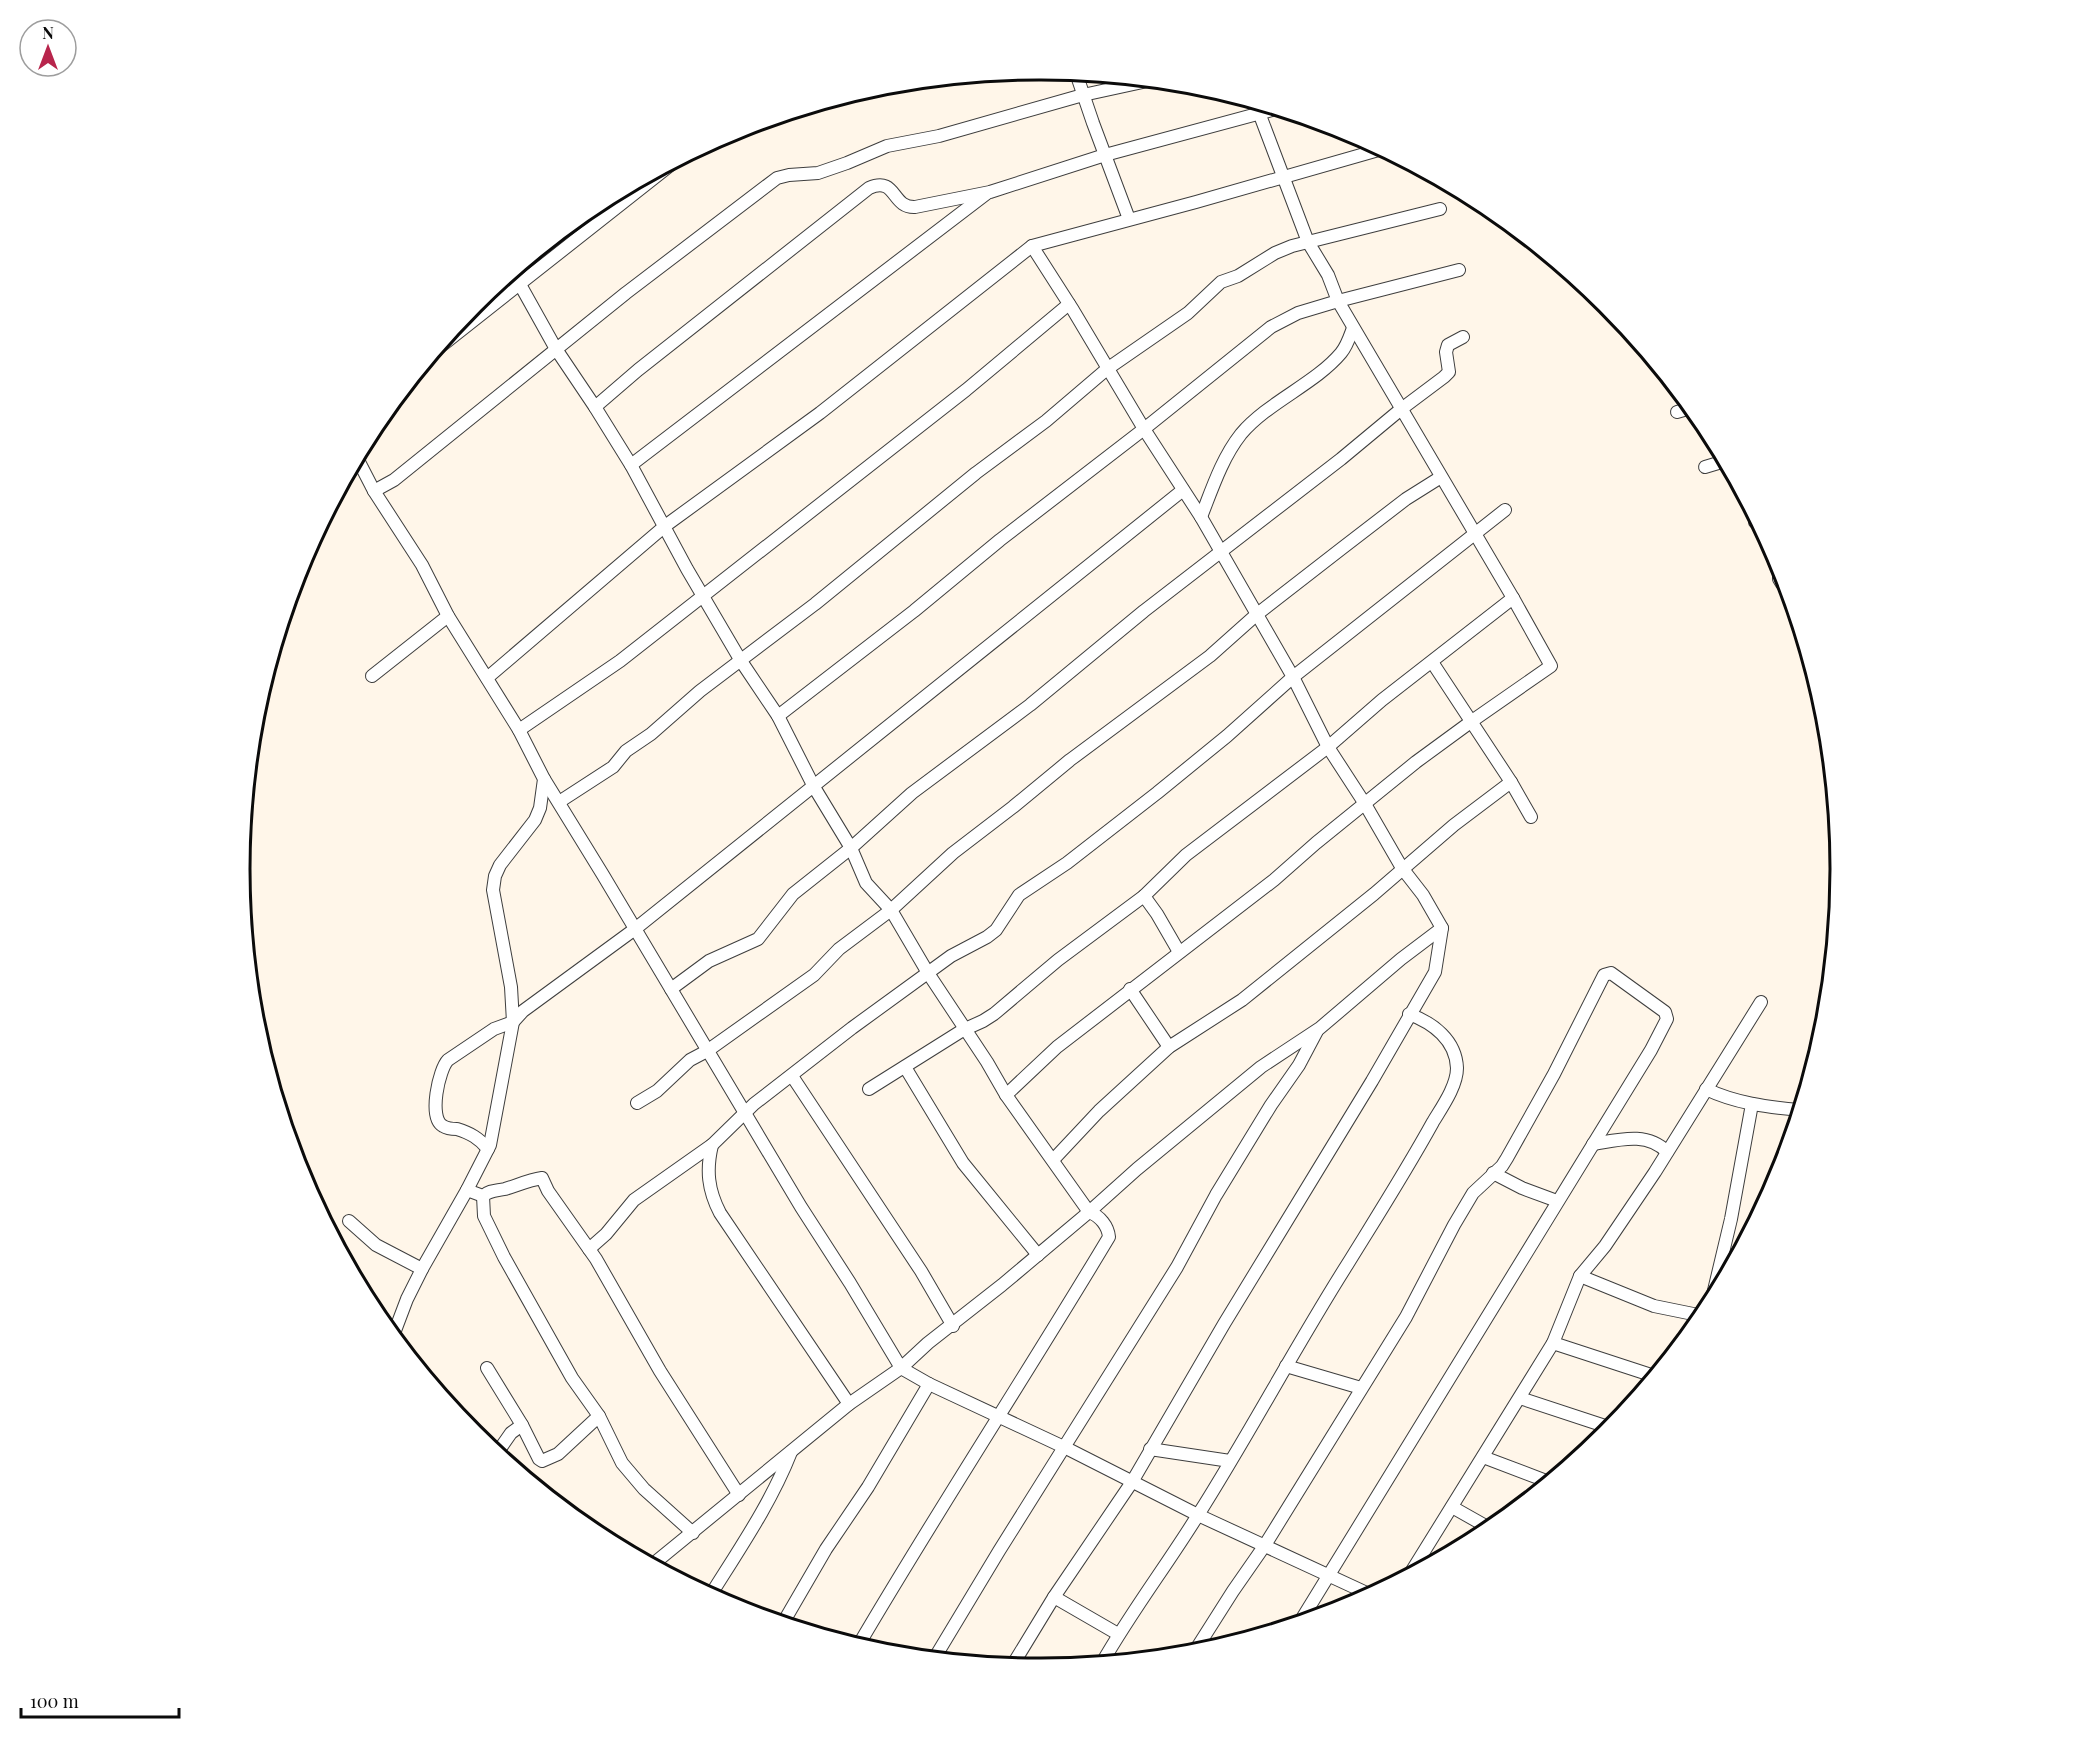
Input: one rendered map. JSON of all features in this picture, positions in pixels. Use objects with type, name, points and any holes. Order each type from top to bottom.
[{"type":"street","points":[[1078,81],[1129,219]]},
{"type":"street","points":[[374,490],[394,480],[626,293],[777,178],[818,173],[887,146],[939,136],[1083,95],[1130,85]]},
{"type":"street","points":[[595,407],[869,188],[885,185],[907,207],[990,192],[1254,109]]},
{"type":"street","points":[[1006,1095],[1057,1047],[1266,887],[1416,762],[1551,666],[1338,301],[1328,275],[1308,242],[1259,110]]},
{"type":"street","points":[[487,678],[665,526],[820,413],[1032,246],[1370,152]]},
{"type":"street","points":[[519,275],[588,232],[648,184]]},
{"type":"street","points":[[631,465],[990,192]]},
{"type":"street","points":[[559,802],[613,766],[626,751],[651,734],[700,691],[891,543],[976,473],[1046,421],[1107,369],[1188,313],[1221,282],[1238,276],[1275,253],[1292,246],[1440,209]]},
{"type":"street","points":[[1017,1658],[1054,1597],[1132,1482],[1224,1324],[1322,1166],[1435,972],[1443,928],[1402,868],[1365,804],[1328,747],[1293,677],[1201,517],[1144,429],[1032,246]]},
{"type":"street","points":[[778,716],[914,611],[1000,540],[1271,327],[1298,313],[1459,270]]},
{"type":"street","points":[[516,278],[556,349],[631,465],[687,569],[741,661],[778,716],[814,787],[851,848],[866,883],[891,910],[963,1030],[987,1062],[1006,1095],[1089,1212],[1103,1222],[1108,1229],[1109,1237],[922,1537],[863,1638]]},
{"type":"street","points":[[519,730],[620,661],[966,390],[1069,304]]},
{"type":"street","points":[[1201,517],[1220,469],[1241,434],[1273,406],[1330,364],[1343,351],[1353,328]]},
{"type":"street","points":[[671,989],[709,961],[758,939],[793,894],[851,848],[912,793],[1030,705],[1144,611],[1341,459],[1449,372],[1446,352],[1448,345],[1463,337]]},
{"type":"street","points":[[1677,411],[1682,410]]},
{"type":"street","points":[[1705,467],[1717,463]]},
{"type":"street","points":[[361,466],[417,558],[448,616],[519,730],[544,779],[801,1208],[850,1283],[901,1368],[929,1384],[1066,1448],[1198,1515],[1360,1590]]},
{"type":"street","points":[[638,1103],[657,1090],[690,1060],[707,1051],[814,975],[839,948],[891,910],[952,853],[1070,760],[1210,656],[1256,615],[1406,500],[1442,477]]},
{"type":"street","points":[[488,1149],[475,1136],[442,1126],[435,1114],[437,1091],[444,1065],[448,1060],[494,1029],[513,1022],[523,1011],[635,929],[1183,490]]},
{"type":"street","points":[[589,1249],[606,1234],[634,1200],[712,1145],[745,1112],[852,1028],[951,956],[996,930],[1019,895],[1067,863],[1165,787],[1293,677],[1505,510]]},
{"type":"street","points":[[869,1089],[963,1030],[983,1022],[994,1014],[1058,960],[1144,896],[1186,855],[1328,747],[1382,700],[1513,598]]},
{"type":"street","points":[[372,676],[448,616]]},
{"type":"street","points":[[1432,662],[1511,782],[1531,817]]},
{"type":"street","points":[[397,1326],[422,1269],[488,1149],[499,1104],[513,1022],[511,987],[493,890],[495,876],[500,865],[535,820],[540,808],[544,779]]},
{"type":"street","points":[[1053,1160],[1099,1111],[1169,1047],[1242,1000],[1374,894],[1454,825],[1511,782]]},
{"type":"street","points":[[1144,896],[1179,952]]},
{"type":"street","points":[[658,1560],[849,1404],[901,1368],[928,1343],[1038,1255],[1137,1169],[1261,1067],[1320,1028],[1401,959],[1443,928]]},
{"type":"street","points":[[1201,1641],[1265,1545],[1406,1317],[1473,1193],[1502,1166],[1539,1102],[1604,975],[1611,973],[1665,1012],[1667,1019],[1651,1050],[1306,1612]]},
{"type":"street","points":[[1130,989],[1169,1047]]},
{"type":"street","points":[[1417,1562],[1553,1343],[1580,1276],[1605,1246],[1761,1002]]},
{"type":"street","points":[[1106,1656],[1118,1634],[1198,1515],[1406,1170],[1454,1082],[1457,1070],[1455,1056],[1448,1043],[1438,1029],[1428,1021],[1409,1014]]},
{"type":"street","points":[[938,1652],[1177,1268],[1216,1194],[1271,1105],[1299,1065],[1320,1028]]},
{"type":"street","points":[[904,1067],[963,1163],[1038,1255]]},
{"type":"street","points":[[792,1076],[921,1271],[952,1326]]},
{"type":"street","points":[[1706,1089],[1732,1100],[1792,1109]]},
{"type":"street","points":[[1718,1273],[1731,1220],[1752,1104]]},
{"type":"street","points":[[1593,1144],[1640,1138],[1661,1146],[1667,1152]]},
{"type":"street","points":[[712,1145],[708,1175],[712,1199],[849,1404]]},
{"type":"street","points":[[1493,1173],[1522,1188],[1557,1201]]},
{"type":"street","points":[[483,1196],[489,1191],[542,1178],[548,1191],[589,1249],[660,1371],[739,1495]]},
{"type":"street","points":[[467,1190],[483,1196]]},
{"type":"street","points":[[483,1196],[484,1216],[504,1257],[572,1378],[598,1416],[622,1463],[632,1477],[693,1533]]},
{"type":"street","points":[[349,1221],[376,1245],[422,1269]]},
{"type":"street","points":[[1580,1276],[1654,1306],[1692,1314]]},
{"type":"street","points":[[1553,1343],[1647,1374]]},
{"type":"street","points":[[1286,1366],[1361,1388]]},
{"type":"street","points":[[487,1368],[522,1425],[539,1459],[546,1460],[558,1454],[598,1416]]},
{"type":"street","points":[[786,1617],[929,1384]]},
{"type":"street","points":[[1520,1398],[1600,1425]]},
{"type":"street","points":[[502,1446],[511,1433],[522,1425]]},
{"type":"street","points":[[1150,1449],[1230,1461]]},
{"type":"street","points":[[715,1588],[764,1510],[779,1483],[792,1450]]},
{"type":"street","points":[[1484,1457],[1541,1479]]},
{"type":"street","points":[[1452,1507],[1481,1523]]},
{"type":"street","points":[[1054,1597],[1118,1634]]}]
